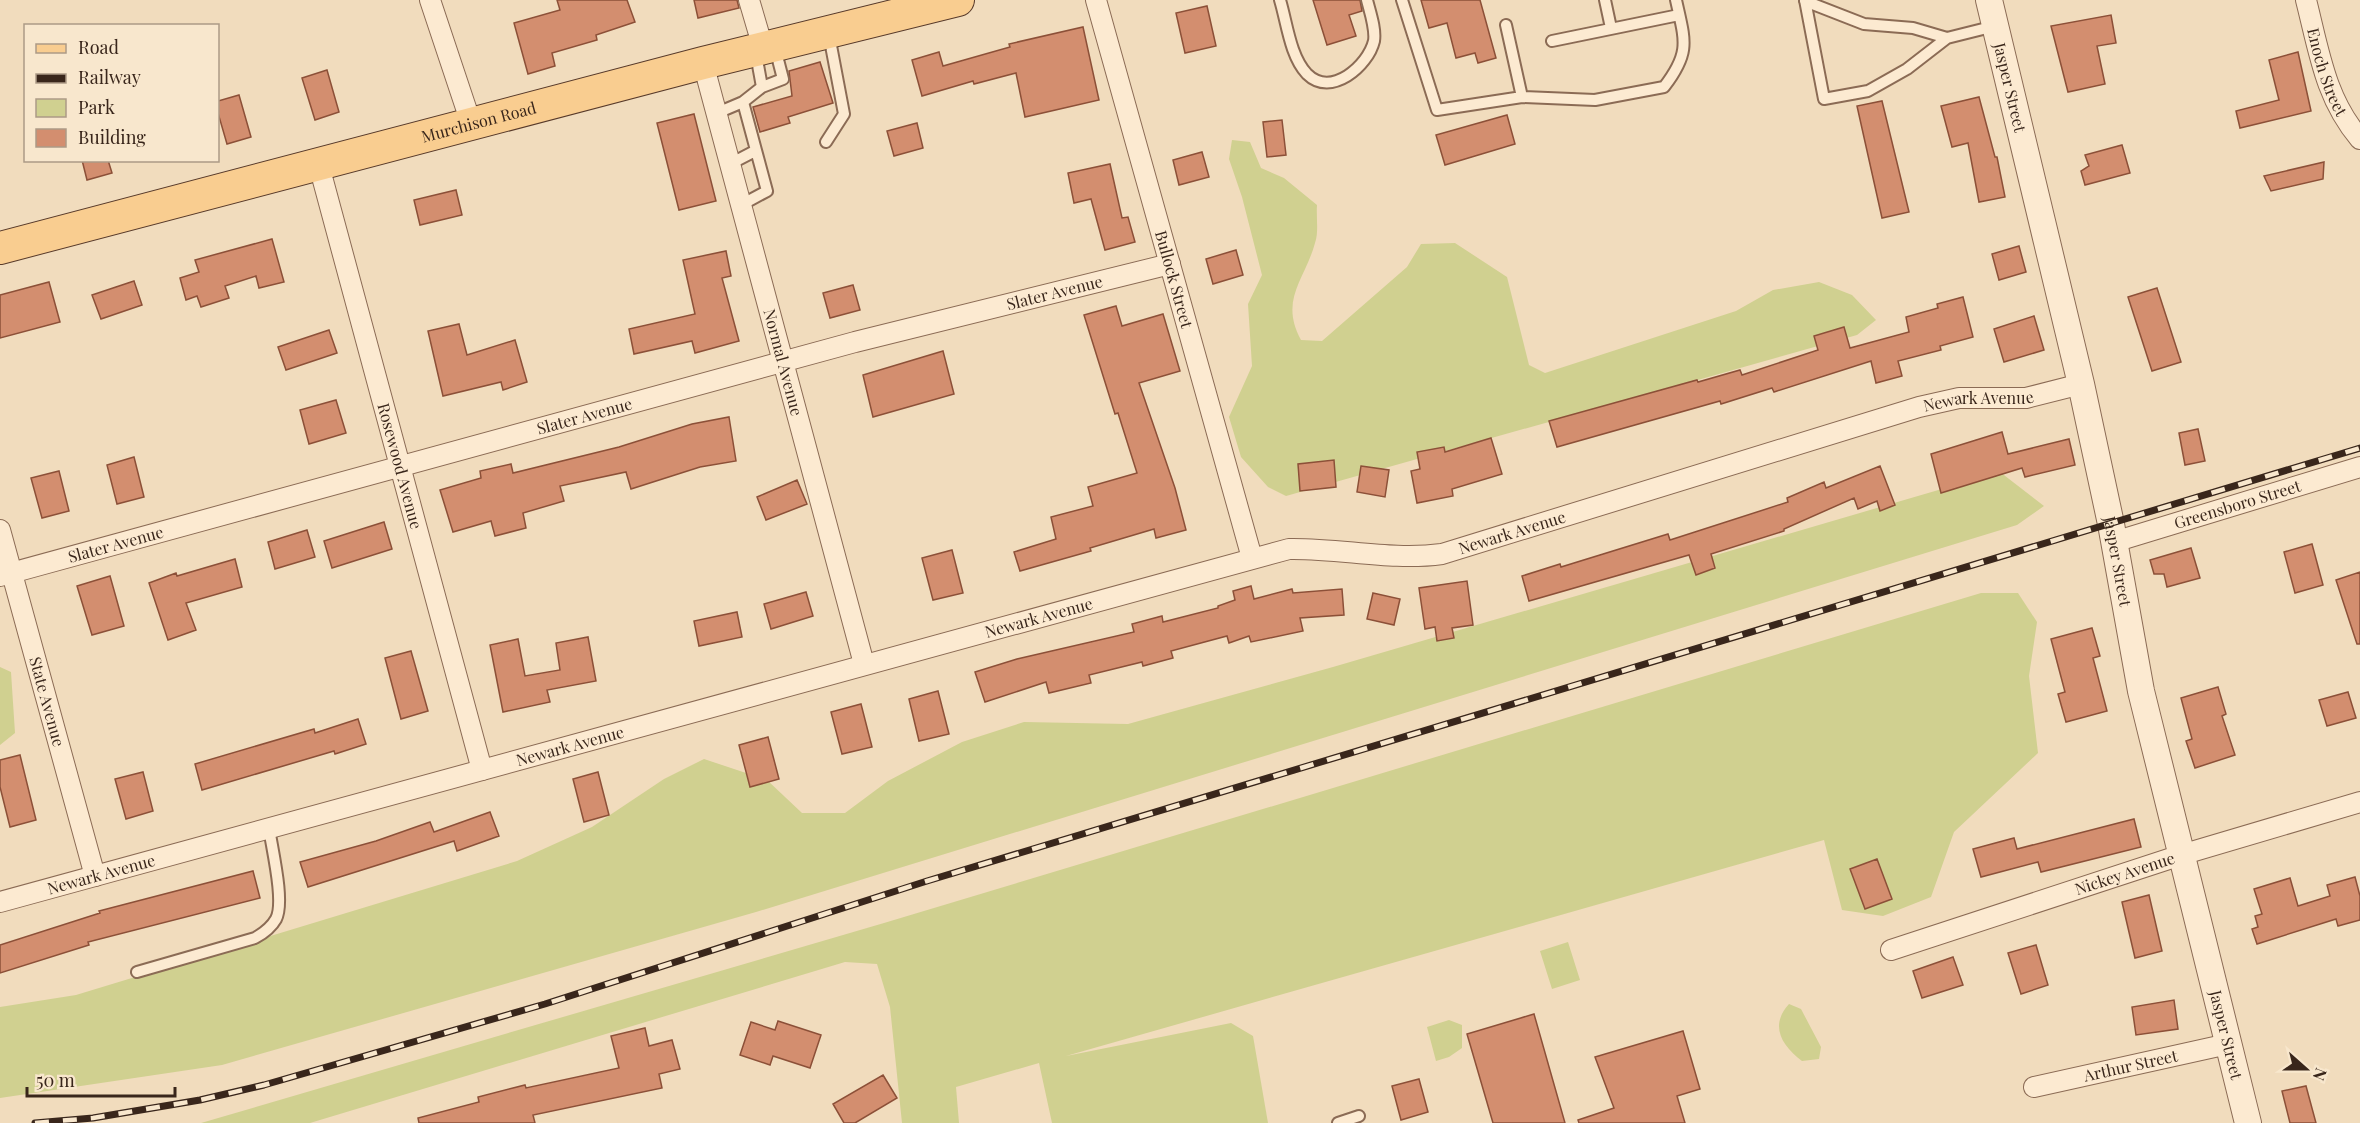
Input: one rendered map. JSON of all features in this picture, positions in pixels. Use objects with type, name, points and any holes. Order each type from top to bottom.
[{"type":"main road","name":"Murchison Road","points":[[0,248],[318,162],[958,0]]},
{"type":"street","points":[[430,0],[471,123]]},
{"type":"street","points":[[748,0],[766,48]]},
{"type":"street","name":"Bullock Street","points":[[1096,0],[1252,558]]},
{"type":"street","name":"Jasper Street","points":[[1989,0],[2081,384],[2114,542],[2140,692],[2248,1123]]},
{"type":"street","name":"Enoch Street","points":[[2306,0],[2330,94],[2343,118],[2360,139]]},
{"type":"street","name":"Normal Avenue","points":[[702,63],[864,664]]},
{"type":"street","name":"Rosewood Avenue","points":[[318,162],[482,770]]},
{"type":"street","name":"Slater Avenue","points":[[6,574],[783,362],[1170,264]]},
{"type":"street","name":"Newark Avenue","points":[[0,902],[1252,558],[1289,549],[1316,548],[1388,557],[1416,558],[1442,554],[1919,407],[1959,398],[2026,398],[2081,384]]},
{"type":"street","name":"Greensboro Street","points":[[2114,542],[2360,467]]},
{"type":"street","name":"State Avenue","points":[[0,530],[6,574],[95,876]]},
{"type":"street","name":"Nickey Avenue","points":[[1891,950],[2181,855],[2360,802]]},
{"type":"street","name":"Arthur Street","points":[[2034,1087],[2228,1044]]},
{"type":"lane","points":[[1280,0],[1296,57],[1308,75],[1323,82],[1341,79],[1356,71],[1368,58],[1374,39],[1367,0]]},
{"type":"lane","points":[[1402,0],[1437,110],[1521,97],[1595,100],[1664,87],[1680,65],[1685,40],[1676,0]]},
{"type":"lane","points":[[1605,0],[1611,28]]},
{"type":"lane","points":[[1805,0],[1864,24],[1913,28],[1947,38]]},
{"type":"lane","points":[[1805,0],[1824,99],[1868,91],[1907,69],[1947,38],[1996,26]]},
{"type":"lane","points":[[1552,41],[1679,15]]},
{"type":"lane","points":[[1506,25],[1521,97]]},
{"type":"lane","points":[[826,142],[844,114],[828,32]]},
{"type":"lane","points":[[762,87],[766,48]]},
{"type":"lane","points":[[717,113],[743,102],[762,87],[783,79],[766,48]]},
{"type":"lane","points":[[741,205],[767,191],[743,102]]},
{"type":"lane","points":[[730,164],[755,151]]},
{"type":"lane","points":[[137,972],[255,938],[269,930],[278,917],[278,894],[269,828]]},
{"type":"lane","points":[[1338,1123],[1359,1116]]},
{"type":"green space","points":[[1232,140],[1250,142],[1261,168],[1284,178],[1317,205],[1316,239],[1293,301],[1292,313],[1301,340],[1322,341],[1407,267],[1421,244],[1455,243],[1507,277],[1529,365],[1545,373],[1736,311],[1773,290],[1819,282],[1852,295],[1876,320],[1857,335],[1286,496],[1268,487],[1241,457],[1229,417],[1252,366],[1248,304],[1262,275],[1242,197],[1229,159]]},
{"type":"green space","points":[[2000,472],[2044,506],[2017,525],[756,912],[222,1065],[0,1098],[0,1007],[76,995],[517,861],[592,827],[664,779],[704,759],[767,780],[802,813],[845,813],[888,781],[962,742],[1024,722],[1128,724],[1333,667]]},
{"type":"green space","points":[[1981,593],[2018,593],[2037,622],[2029,676],[2038,753],[1954,832],[1931,897],[1883,916],[1842,910],[1824,840],[1066,1056],[1231,1023],[1253,1036],[1268,1123],[1052,1123],[1039,1063],[956,1087],[959,1123],[902,1123],[890,1007],[877,964],[845,962],[310,1123],[201,1123],[884,923]]},
{"type":"green space","points":[[0,667],[11,672],[15,733],[0,745]]},
{"type":"green space","points":[[1568,942],[1580,980],[1552,989],[1540,951]]},
{"type":"green space","points":[[1789,1004],[1801,1009],[1821,1047],[1819,1059],[1802,1061],[1789,1049],[1780,1035],[1780,1020]]},
{"type":"green space","points":[[1449,1020],[1462,1025],[1462,1048],[1449,1057],[1436,1061],[1427,1027]]},
{"type":"building","points":[[557,0],[627,0],[635,22],[596,35],[597,40],[552,53],[555,66],[528,74],[514,23],[560,10]]},
{"type":"building","points":[[694,0],[737,0],[739,8],[698,18]]},
{"type":"building","points":[[1313,0],[1360,0],[1362,11],[1349,15],[1356,36],[1327,45]]},
{"type":"building","points":[[1421,0],[1480,0],[1496,58],[1478,63],[1475,53],[1456,58],[1447,23],[1429,28]]},
{"type":"building","points":[[1207,6],[1216,46],[1185,53],[1176,13]]},
{"type":"building","points":[[2111,15],[2116,43],[2097,46],[2105,84],[2068,92],[2051,26]]},
{"type":"building","points":[[1083,27],[1099,100],[1025,117],[1016,73],[974,84],[973,81],[922,96],[912,60],[939,52],[943,66],[1010,47],[1009,44]]},
{"type":"building","points":[[2298,52],[2311,111],[2240,128],[2236,111],[2279,100],[2269,60]]},
{"type":"building","points":[[820,62],[833,103],[788,117],[790,123],[760,132],[753,107],[792,96],[789,71]]},
{"type":"building","points":[[327,70],[339,112],[315,120],[302,78]]},
{"type":"building","points":[[239,95],[251,137],[227,144],[219,116],[219,101]]},
{"type":"building","points":[[1979,97],[1995,157],[1997,157],[2005,197],[1979,202],[1968,143],[1952,147],[1941,106]]},
{"type":"building","points":[[1882,101],[1909,212],[1882,218],[1857,106]]},
{"type":"building","points":[[694,114],[716,201],[679,210],[657,123]]},
{"type":"building","points":[[1507,115],[1515,144],[1445,165],[1436,135]]},
{"type":"building","points":[[1282,120],[1286,155],[1267,157],[1263,122]]},
{"type":"building","points":[[917,123],[923,148],[894,156],[887,131]]},
{"type":"building","points":[[2122,145],[2130,173],[2085,185],[2081,171],[2089,166],[2085,155]]},
{"type":"building","points":[[1202,152],[1209,177],[1179,185],[1173,160]]},
{"type":"building","points":[[82,162],[109,162],[112,173],[87,180]]},
{"type":"building","points":[[2324,162],[2323,179],[2271,191],[2264,176]]},
{"type":"building","points":[[1110,164],[1122,218],[1128,217],[1135,242],[1105,250],[1091,199],[1074,203],[1068,173]]},
{"type":"building","points":[[456,190],[462,215],[420,225],[414,200]]},
{"type":"building","points":[[272,239],[284,282],[259,288],[256,276],[225,286],[229,298],[201,307],[197,296],[186,300],[180,278],[199,272],[195,260]]},
{"type":"building","points":[[2019,246],[2026,272],[1999,280],[1992,254]]},
{"type":"building","points":[[1236,250],[1243,275],[1213,284],[1206,259]]},
{"type":"building","points":[[726,251],[731,276],[722,278],[739,341],[695,353],[692,341],[634,354],[629,329],[695,314],[683,260]]},
{"type":"building","points":[[134,281],[142,305],[101,319],[92,295]]},
{"type":"building","points":[[49,282],[60,322],[0,338],[0,295]]},
{"type":"building","points":[[853,285],[860,310],[830,318],[823,293]]},
{"type":"building","points":[[2157,288],[2181,362],[2152,371],[2128,297]]},
{"type":"building","points":[[1963,297],[1973,337],[1940,346],[1941,350],[1898,361],[1902,376],[1876,383],[1871,361],[1774,392],[1772,388],[1721,404],[1720,401],[1557,447],[1549,421],[1697,380],[1698,382],[1740,370],[1742,375],[1818,350],[1814,336],[1844,327],[1850,348],[1909,332],[1906,317],[1938,308],[1937,304]]},
{"type":"building","points":[[1116,306],[1122,326],[1163,314],[1180,371],[1139,383],[1175,488],[1186,530],[1156,538],[1154,529],[1090,548],[1091,551],[1020,571],[1014,552],[1056,539],[1051,517],[1093,506],[1088,487],[1137,473],[1118,413],[1115,414],[1084,315]]},
{"type":"building","points":[[2034,316],[2044,350],[2004,362],[1994,329]]},
{"type":"building","points":[[459,324],[467,355],[515,340],[527,382],[503,390],[501,382],[443,396],[428,331]]},
{"type":"building","points":[[329,330],[337,353],[286,370],[278,347]]},
{"type":"building","points":[[943,351],[954,394],[873,417],[863,375]]},
{"type":"building","points":[[336,400],[346,433],[309,444],[300,410]]},
{"type":"building","points":[[729,417],[736,461],[700,467],[631,489],[626,472],[560,486],[564,501],[523,513],[526,528],[495,536],[491,521],[453,532],[440,490],[481,478],[480,471],[511,464],[513,473],[619,447],[692,424]]},
{"type":"building","points":[[2198,429],[2205,461],[2185,465],[2179,433]]},
{"type":"building","points":[[2002,432],[2008,454],[2069,439],[2075,465],[2025,477],[2022,468],[1941,493],[1931,454]]},
{"type":"building","points":[[1491,438],[1502,474],[1452,489],[1453,496],[1417,503],[1411,471],[1420,469],[1417,452],[1444,447],[1445,452]]},
{"type":"building","points":[[134,457],[144,497],[117,504],[107,465]]},
{"type":"building","points":[[1334,460],[1336,487],[1300,491],[1298,464]]},
{"type":"building","points":[[1361,466],[1389,470],[1385,497],[1357,492]]},
{"type":"building","points":[[1880,466],[1895,505],[1880,511],[1877,501],[1858,509],[1854,498],[1784,529],[1784,531],[1711,554],[1715,568],[1696,575],[1689,555],[1529,601],[1522,576],[1560,564],[1561,567],[1668,534],[1670,540],[1788,502],[1787,498],[1824,482],[1826,488]]},
{"type":"building","points":[[59,471],[69,511],[42,518],[31,478]]},
{"type":"building","points":[[797,480],[807,504],[766,520],[757,497]]},
{"type":"building","points":[[384,522],[392,549],[332,568],[324,541]]},
{"type":"building","points":[[307,530],[315,557],[275,569],[268,542]]},
{"type":"building","points":[[2312,544],[2323,585],[2295,593],[2284,552]]},
{"type":"building","points":[[2191,548],[2200,578],[2167,587],[2164,574],[2154,574],[2150,560]]},
{"type":"building","points":[[952,550],[963,593],[933,600],[922,558]]},
{"type":"building","points":[[235,559],[242,587],[186,603],[196,630],[168,640],[149,583],[176,573],[177,576]]},
{"type":"building","points":[[2360,572],[2360,644],[2357,644],[2336,580]]},
{"type":"building","points":[[110,576],[124,626],[92,635],[77,586]]},
{"type":"building","points":[[1467,581],[1473,625],[1452,628],[1454,638],[1437,641],[1435,627],[1425,629],[1419,588]]},
{"type":"building","points":[[1251,586],[1254,599],[1292,589],[1293,593],[1342,589],[1344,615],[1300,618],[1303,631],[1251,642],[1249,636],[1229,643],[1227,636],[1171,651],[1173,658],[1143,666],[1142,662],[1089,675],[1091,683],[1049,693],[1046,682],[985,702],[975,672],[1017,659],[1134,632],[1132,624],[1162,616],[1163,622],[1218,608],[1218,606],[1235,600],[1233,591]]},
{"type":"building","points":[[806,592],[813,616],[771,629],[764,604]]},
{"type":"building","points":[[1373,593],[1400,599],[1394,625],[1367,619]]},
{"type":"building","points":[[737,612],[742,637],[699,646],[694,621]]},
{"type":"building","points":[[2092,628],[2100,656],[2093,658],[2107,711],[2066,722],[2058,694],[2065,692],[2051,639]]},
{"type":"building","points":[[588,637],[596,681],[547,690],[550,702],[503,712],[490,645],[518,639],[525,676],[560,670],[556,643]]},
{"type":"building","points":[[411,651],[428,711],[401,719],[385,658]]},
{"type":"building","points":[[2218,687],[2226,714],[2222,716],[2235,755],[2195,768],[2186,741],[2192,739],[2181,698]]},
{"type":"building","points":[[938,691],[949,734],[919,741],[909,699]]},
{"type":"building","points":[[2348,692],[2356,718],[2327,726],[2319,700]]},
{"type":"building","points":[[861,704],[872,747],[842,754],[831,712]]},
{"type":"building","points":[[358,719],[366,744],[335,754],[334,751],[202,790],[195,764],[314,729],[315,733]]},
{"type":"building","points":[[768,737],[779,779],[750,787],[739,745]]},
{"type":"building","points":[[20,755],[36,820],[10,827],[0,787],[0,760]]},
{"type":"building","points":[[143,772],[153,811],[126,819],[115,779]]},
{"type":"building","points":[[598,772],[609,815],[584,822],[573,779]]},
{"type":"building","points":[[490,812],[499,836],[457,851],[454,841],[308,887],[300,862],[376,841],[430,822],[434,832]]},
{"type":"building","points":[[2134,819],[2141,847],[2041,872],[2038,862],[1981,877],[1973,849],[2014,838],[2017,849]]},
{"type":"building","points":[[1877,859],[1892,899],[1865,909],[1850,869]]},
{"type":"building","points":[[253,871],[260,898],[88,942],[89,945],[0,973],[0,945],[100,913],[99,911]]},
{"type":"building","points":[[2355,877],[2360,896],[2360,920],[2338,926],[2336,919],[2257,944],[2252,929],[2258,927],[2255,916],[2262,914],[2254,889],[2290,878],[2298,906],[2330,896],[2327,885]]},
{"type":"building","points":[[2149,895],[2162,951],[2135,958],[2122,902]]},
{"type":"building","points":[[2036,945],[2048,985],[2021,994],[2008,953]]},
{"type":"building","points":[[1953,957],[1963,985],[1922,998],[1913,971]]},
{"type":"building","points":[[2174,1000],[2178,1029],[2136,1035],[2132,1007]]},
{"type":"building","points":[[1534,1014],[1565,1123],[1493,1123],[1467,1034]]},
{"type":"building","points":[[778,1021],[821,1035],[810,1068],[773,1056],[770,1065],[740,1055],[751,1022],[775,1030]]},
{"type":"building","points":[[645,1028],[649,1046],[672,1040],[680,1069],[659,1074],[662,1088],[533,1115],[535,1123],[419,1123],[418,1118],[479,1102],[478,1097],[525,1085],[526,1088],[619,1068],[611,1036]]},
{"type":"building","points":[[1683,1031],[1700,1089],[1677,1096],[1685,1123],[1579,1123],[1578,1120],[1614,1108],[1595,1057]]},
{"type":"building","points":[[883,1075],[897,1098],[855,1123],[844,1123],[833,1104]]},
{"type":"building","points":[[1419,1079],[1428,1112],[1401,1120],[1392,1086]]},
{"type":"building","points":[[2306,1086],[2316,1123],[2290,1123],[2282,1091]]},
{"type":"railway","points":[[35,1123],[93,1118],[200,1100],[264,1085],[545,1004],[927,881],[2360,448]]}]
